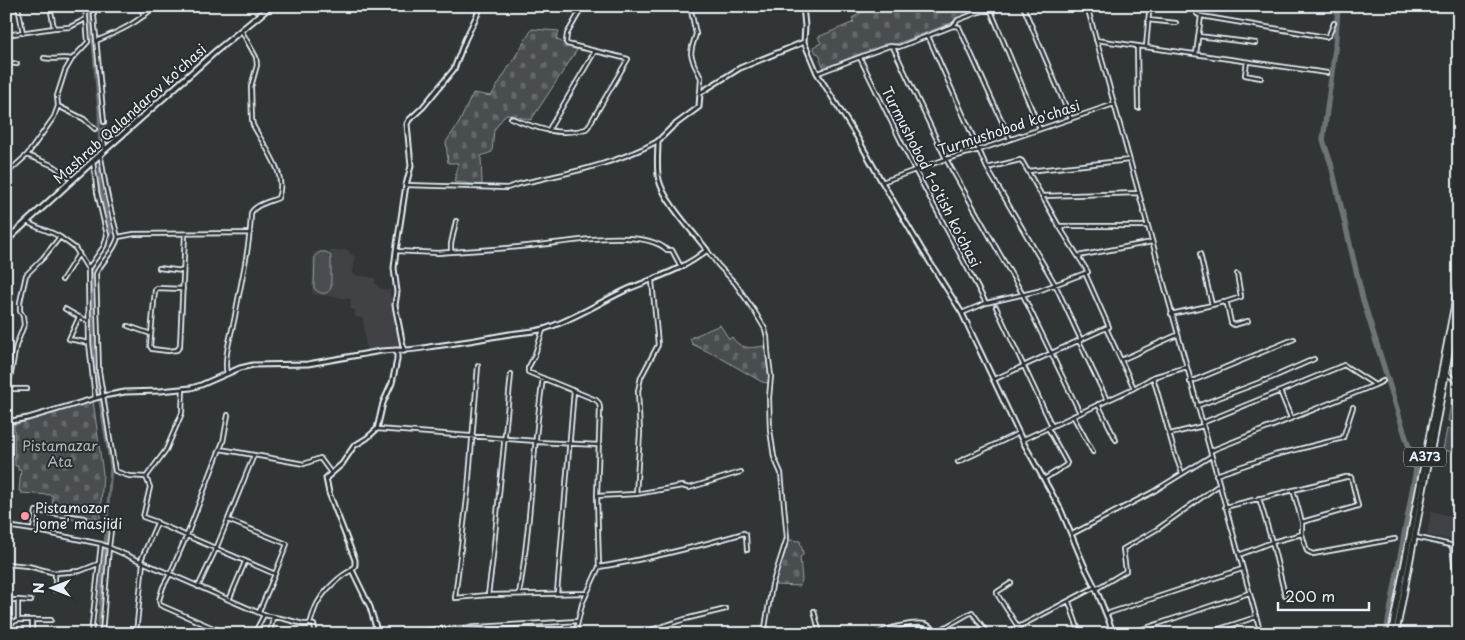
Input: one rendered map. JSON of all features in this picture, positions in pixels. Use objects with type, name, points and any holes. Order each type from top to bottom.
[{"type":"highway","name":"A373","points":[[1391,634],[1459,281]]},
{"type":"highway","name":"A373","points":[[1396,634],[1459,304]]},
{"type":"main road","name":"Mashrab Qalandarov ko'chasi","points":[[6,241],[103,152],[241,30],[271,6]]},
{"type":"street","points":[[18,6],[23,33]]},
{"type":"street","points":[[50,6],[54,28]]},
{"type":"street","points":[[6,174],[27,155],[54,118],[58,106],[57,96],[65,71],[72,59],[88,42],[85,6]]},
{"type":"street","points":[[93,6],[104,122]]},
{"type":"street","points":[[140,6],[144,16]]},
{"type":"street","points":[[96,41],[126,28],[155,6]]},
{"type":"street","points":[[404,351],[395,304],[397,292],[394,268],[406,185],[411,166],[407,124],[454,69],[480,6]]},
{"type":"street","points":[[511,118],[548,131],[565,132],[586,129],[628,59],[566,42],[567,34],[583,6]]},
{"type":"street","points":[[406,185],[508,188],[603,165],[639,152],[658,142],[672,127],[699,107],[701,78],[691,54],[696,34],[690,6]]},
{"type":"street","points":[[803,6],[806,26],[804,42],[817,73],[962,312],[1022,440],[1072,534],[1113,634]]},
{"type":"street","points":[[953,26],[958,20],[979,12],[991,11],[1007,6]]},
{"type":"street","points":[[1023,6],[1071,119]]},
{"type":"street","points":[[1087,6],[1261,634]]},
{"type":"street","points":[[1196,6],[1197,14],[1201,16],[1326,37],[1329,35],[1334,23]]},
{"type":"street","points":[[1329,6],[1335,7]]},
{"type":"street","points":[[991,11],[1040,129]]},
{"type":"street","points":[[1146,47],[1149,14]]},
{"type":"street","points":[[1196,54],[1201,16]]},
{"type":"street","points":[[6,35],[70,27],[86,19]]},
{"type":"street","points":[[1148,20],[1176,23]]},
{"type":"street","points":[[817,73],[889,46],[899,47],[957,25],[960,27],[1010,139]]},
{"type":"street","points":[[227,374],[226,363],[248,250],[252,210],[278,198],[280,186],[278,171],[273,158],[253,125],[251,92],[257,65],[256,58],[241,30]]},
{"type":"street","points":[[928,36],[987,168],[1055,284],[1107,400]]},
{"type":"street","points":[[1198,36],[1256,43]]},
{"type":"street","points":[[1096,40],[1327,73]]},
{"type":"street","points":[[700,93],[740,68],[804,42]]},
{"type":"street","points":[[1136,46],[1138,108]]},
{"type":"street","points":[[893,47],[946,159],[1023,295],[1080,413]]},
{"type":"street","points":[[548,131],[595,51]]},
{"type":"street","points":[[44,58],[52,60],[72,59]]},
{"type":"street","name":"Turmushobod 1-o'tish ko'chasi","points":[[860,58],[914,170],[986,304]]},
{"type":"street","points":[[6,62],[17,64]]},
{"type":"street","points":[[1247,62],[1245,75],[1261,78]]},
{"type":"street","name":"Turmushobod ko'chasi","points":[[882,182],[1114,104]]},
{"type":"street","points":[[58,106],[84,119],[95,129]]},
{"type":"street","points":[[104,131],[102,161],[104,177],[118,237],[114,248],[96,274],[98,359],[102,396],[115,471],[129,476],[146,477]]},
{"type":"street","points":[[658,142],[658,179],[662,189],[718,265],[735,283],[768,336],[771,376],[769,398],[770,430],[774,457],[780,473],[787,538],[772,585],[764,634]]},
{"type":"street","points":[[27,155],[54,166],[73,180]]},
{"type":"street","points":[[1028,171],[1129,160]]},
{"type":"street","points":[[88,269],[104,246],[107,235],[97,192],[93,161]]},
{"type":"street","points":[[987,168],[1022,161],[1088,272],[1085,274],[1109,327],[993,380]]},
{"type":"street","points":[[1043,196],[1138,193]]},
{"type":"street","points":[[452,252],[451,244],[456,221]]},
{"type":"street","points":[[27,222],[37,228],[53,233],[75,248],[88,269],[88,322],[95,398]]},
{"type":"street","points":[[1059,226],[1148,226]]},
{"type":"street","points":[[118,237],[134,234],[250,232]]},
{"type":"street","points":[[182,290],[156,288],[150,346],[152,349],[168,351],[179,349],[183,272],[184,234]]},
{"type":"street","points":[[6,401],[16,346],[24,325],[20,311],[20,302],[26,275],[60,237]]},
{"type":"street","points":[[396,251],[438,253],[528,246],[596,238],[632,238],[672,250],[681,267]]},
{"type":"street","points":[[1078,256],[1152,242]]},
{"type":"street","points":[[6,422],[28,418],[102,396],[125,392],[183,389],[201,385],[240,368],[253,365],[308,364],[381,351],[404,351],[542,330],[681,267],[693,261],[707,250]]},
{"type":"street","points":[[62,280],[79,253]]},
{"type":"street","points":[[1200,254],[1212,305]]},
{"type":"street","points":[[159,268],[183,272]]},
{"type":"street","points":[[962,312],[1023,295],[1085,274]]},
{"type":"street","points":[[1171,314],[1241,297],[1237,274]]},
{"type":"street","points":[[636,494],[640,433],[638,391],[642,377],[658,346],[652,280]]},
{"type":"street","points":[[1223,302],[1227,304],[1232,324],[1248,321]]},
{"type":"street","points":[[996,307],[1067,463],[1066,466],[1044,479]]},
{"type":"street","points":[[65,309],[88,322]]},
{"type":"street","points":[[79,317],[69,339],[90,343]]},
{"type":"street","points":[[128,326],[151,334]]},
{"type":"street","points":[[1106,328],[1134,388]]},
{"type":"street","points":[[542,330],[541,338],[528,370],[531,374],[574,390],[599,403],[597,496],[599,567],[582,604],[575,634]]},
{"type":"street","points":[[1121,360],[1177,335]]},
{"type":"street","points":[[1190,382],[1294,339]]},
{"type":"street","points":[[310,624],[317,604],[326,592],[352,570],[355,565],[355,560],[329,492],[326,478],[342,464],[354,446],[377,428],[383,403],[392,382],[397,360],[397,350]]},
{"type":"street","points":[[1197,406],[1314,359]]},
{"type":"street","points":[[1170,434],[1202,424],[1344,365],[1374,384]]},
{"type":"street","points":[[478,366],[468,490],[455,597],[587,593]]},
{"type":"street","points":[[1022,440],[1134,388],[1153,377],[1187,367]]},
{"type":"street","points":[[488,595],[511,374]]},
{"type":"street","points":[[1445,375],[1450,376],[1459,384]]},
{"type":"street","points":[[1153,377],[1182,473]]},
{"type":"street","points":[[519,594],[524,564],[543,378]]},
{"type":"street","points":[[1210,451],[1383,381]]},
{"type":"street","points":[[9,389],[27,389]]},
{"type":"street","points":[[146,477],[166,450],[182,413],[183,389]]},
{"type":"street","points":[[557,593],[574,390]]},
{"type":"street","points":[[1280,391],[1291,418]]},
{"type":"street","points":[[1098,404],[1116,440]]},
{"type":"street","points":[[1216,475],[1275,456],[1343,438],[1353,407]]},
{"type":"street","points":[[227,634],[159,604],[162,587],[170,574],[187,535],[223,442],[228,415]]},
{"type":"street","points":[[1073,416],[1092,452]]},
{"type":"street","points":[[377,428],[536,440],[538,442],[599,445]]},
{"type":"street","points":[[958,462],[1019,433]]},
{"type":"street","points":[[220,449],[304,464],[320,458],[331,473]]},
{"type":"street","points":[[198,587],[216,549],[254,455]]},
{"type":"street","points":[[1072,534],[1152,493],[1211,456]]},
{"type":"street","points":[[597,496],[636,494],[682,486],[689,488],[741,472]]},
{"type":"street","points":[[146,477],[150,487],[143,516],[275,574]]},
{"type":"street","points":[[1225,507],[1351,477],[1358,506],[1302,522]]},
{"type":"street","points":[[1005,634],[1126,571],[1123,549],[1159,528],[1219,485]]},
{"type":"street","points":[[1293,490],[1302,522],[1302,534],[1307,551],[1313,554],[1395,539]]},
{"type":"street","points":[[1259,498],[1285,595]]},
{"type":"street","points":[[33,530],[36,511],[84,518]]},
{"type":"street","points":[[228,519],[287,544],[259,612]]},
{"type":"street","points":[[102,634],[112,522]]},
{"type":"street","points":[[136,634],[142,561],[157,522]]},
{"type":"street","points":[[6,526],[101,544],[264,614],[314,625],[316,634]]},
{"type":"street","points":[[599,567],[694,548],[744,533],[746,535],[747,550]]},
{"type":"street","points":[[1239,555],[1272,542],[1302,534]]},
{"type":"street","points":[[1414,537],[1459,547]]},
{"type":"street","points":[[91,634],[101,544]]},
{"type":"street","points":[[1452,546],[1459,608]]},
{"type":"street","points":[[229,600],[246,562]]},
{"type":"street","points":[[6,564],[28,566],[55,573],[80,571],[98,564]]},
{"type":"street","points":[[1106,614],[1242,569]]},
{"type":"street","points":[[352,570],[370,607],[378,634]]},
{"type":"street","points":[[55,573],[54,590],[65,590]]},
{"type":"street","points":[[1011,583],[997,594],[1018,627]]},
{"type":"street","points":[[1128,634],[1249,593]]},
{"type":"street","points":[[6,600],[31,601]]},
{"type":"street","points":[[18,600],[18,620]]},
{"type":"street","points":[[1068,602],[1080,634]]},
{"type":"street","points":[[638,634],[685,619],[726,609]]},
{"type":"street","points":[[814,610],[820,634]]},
{"type":"street","points":[[876,634],[889,628],[920,624],[927,624],[936,630],[940,630],[972,612],[988,634]]},
{"type":"street","points":[[254,634],[264,614]]},
{"type":"street","points":[[270,634],[273,617]]},
{"type":"street","points":[[1204,634],[1256,617]]},
{"type":"street","points":[[6,625],[18,620],[51,620]]},
{"type":"street","points":[[32,620],[32,634]]},
{"type":"street","points":[[422,634],[428,630],[578,620]]},
{"type":"shaded area","points":[[348,250],[355,257],[353,273],[355,275],[375,278],[375,284],[379,288],[390,290],[390,297],[395,299],[393,305],[400,347],[366,350],[363,318],[355,317],[355,310],[350,309],[351,299],[312,294],[313,252]]},
{"type":"shaded area","points":[[1431,511],[1459,518],[1459,524],[1451,540],[1427,535]]},
{"type":"green space","points":[[873,6],[995,6],[894,45],[885,45],[824,68],[819,54],[816,53],[813,47],[821,43],[818,37],[854,22],[852,18]]},
{"type":"green space","points":[[532,29],[559,31],[556,39],[577,50],[531,120],[506,114],[494,130],[492,152],[481,156],[482,185],[454,182],[458,163],[448,163],[446,142],[459,123],[473,93],[491,96]]},
{"type":"green space","points":[[320,252],[326,252],[331,256],[331,288],[325,293],[318,292],[314,288],[315,256]]},
{"type":"green space","points":[[720,325],[729,339],[732,337],[743,346],[764,346],[769,374],[768,383],[762,382],[692,344],[690,338]]},
{"type":"green space","points":[[1452,399],[1459,400],[1459,423],[1448,421]]},
{"type":"green space","name":"Pistamazar Ata","points":[[93,400],[103,474],[100,519],[53,510],[52,495],[21,493],[19,491],[21,470],[18,470],[18,466],[15,466],[14,425]]},
{"type":"green space","points":[[1447,429],[1457,431],[1453,452],[1443,450]]},
{"type":"green space","points":[[790,540],[800,541],[803,553],[800,557],[802,580],[800,586],[774,585],[782,557]]},
{"type":"waterway","points":[[90,6],[99,112],[100,186],[111,231],[106,246],[96,259],[91,270],[94,366],[111,467],[98,634]]},
{"type":"waterway","points":[[1338,6],[1335,49],[1323,140],[1331,164],[1363,300],[1416,470],[1386,634]]},
{"type":"tunnel","points":[[104,122],[104,131]]},
{"type":"place","name":"Pistamozor jome' masjidi","points":[[25,516]]}]
